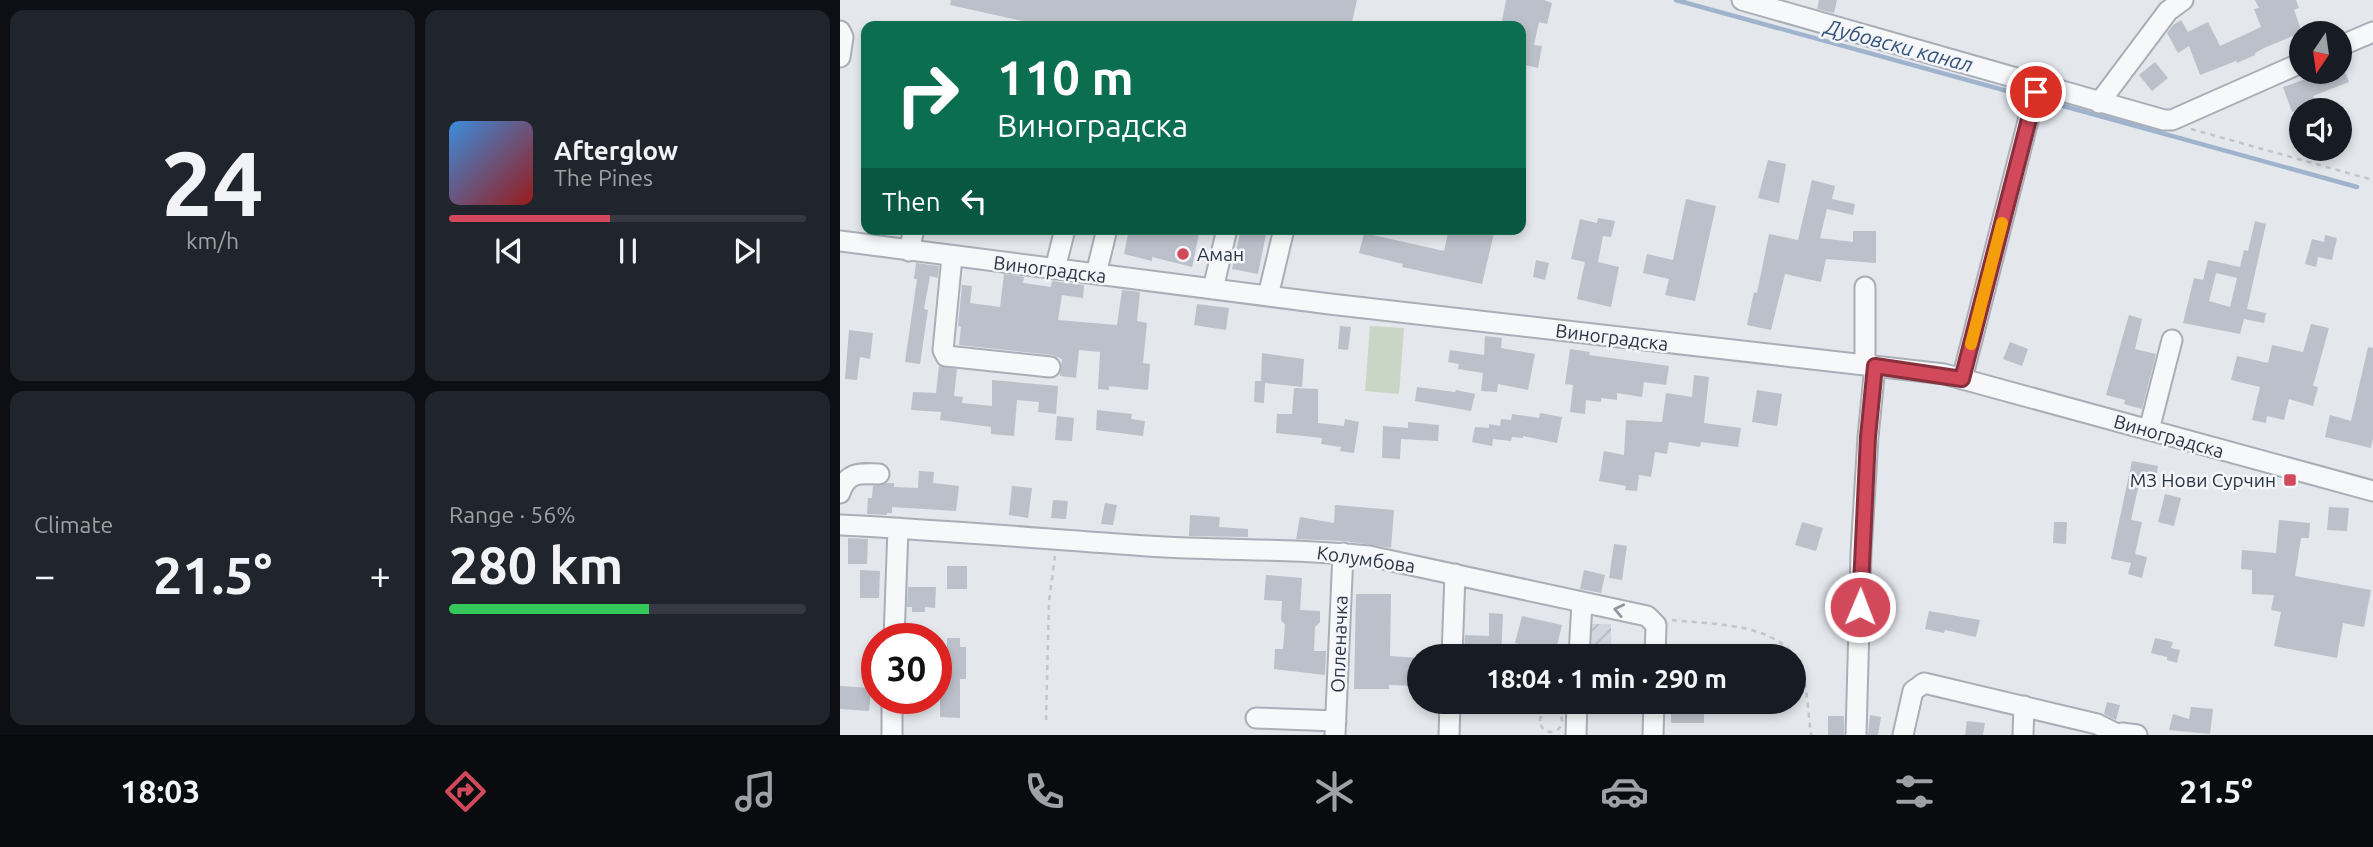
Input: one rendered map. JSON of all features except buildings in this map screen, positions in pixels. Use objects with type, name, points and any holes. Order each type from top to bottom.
[{"type":"street","points":[[1742,0],[2035,96],[2099,103],[2168,121],[2289,68]]},
{"type":"street","points":[[2099,103],[2168,11],[2183,0]]},
{"type":"street","points":[[840,31],[843,43],[840,57]]},
{"type":"street","points":[[2352,41],[2373,32]]},
{"type":"street","points":[[1962,379],[2035,96]]},
{"type":"street","points":[[909,251],[913,235]]},
{"type":"street","points":[[1055,270],[1064,235]]},
{"type":"street","points":[[1096,274],[1106,235]]},
{"type":"street","points":[[1213,289],[1226,235]]},
{"type":"street","points":[[1268,296],[1283,235]]},
{"type":"street","name":"Виноградска","points":[[840,241],[1268,296],[1870,365],[1962,379],[1989,392],[2149,430],[2373,491]]},
{"type":"street","points":[[952,257],[943,350],[946,356],[1050,367]]},
{"type":"street","points":[[1856,735],[1870,365],[1865,287]]},
{"type":"street","points":[[2149,430],[2172,340]]},
{"type":"street","points":[[840,493],[848,477],[855,473],[879,474]]},
{"type":"street","name":"Колумбова","points":[[840,525],[1148,546],[1343,553],[1455,574],[1642,615],[1654,621]]},
{"type":"street","points":[[895,623],[898,528]]},
{"type":"street","name":"Опленачка","points":[[1336,728],[1343,553]]},
{"type":"street","points":[[1452,644],[1455,574]]},
{"type":"street","points":[[1580,644],[1582,602]]},
{"type":"street","points":[[1654,621],[1656,644]]},
{"type":"street","points":[[1903,735],[1913,691],[1924,683],[2097,724],[2117,735],[2137,735]]},
{"type":"street","points":[[2023,735],[2024,706]]},
{"type":"street","points":[[892,714],[892,735]]},
{"type":"street","points":[[1449,735],[1450,714]]},
{"type":"street","points":[[1576,735],[1577,714]]},
{"type":"street","points":[[1653,735],[1654,714]]},
{"type":"street","points":[[1261,724],[1336,728]]},
{"type":"path","points":[[2168,121],[2373,180]]},
{"type":"path","points":[[1046,720],[1049,601],[1057,539]]},
{"type":"path","points":[[1654,621],[1671,620],[1748,630],[1770,635],[1783,643],[1792,651],[1802,673],[1811,735]]},
{"type":"path","points":[[1546,714],[1540,723],[1550,734],[1557,731],[1562,722],[1559,714]]},
{"type":"shaded area","points":[[1586,624],[1611,624],[1611,644],[1586,644]]},
{"type":"green space","points":[[1370,326],[1404,328],[1399,394],[1365,391]]},
{"type":"waterway","name":"Дубовски канал","points":[[1676,0],[2029,97]]},
{"type":"waterway","name":"Дубовски канал","points":[[2038,99],[2357,187]]},
{"type":"slow traffic","points":[[1971,344],[2002,223]]},
{"type":"place","name":"Аман","points":[[1183,254]]},
{"type":"place","name":"МЗ Нови Сурчин","points":[[2290,480]]},
{"type":"route","points":[[1860,607],[1868,437],[1875,366],[1944,374],[1962,379],[2036,92]]}]
